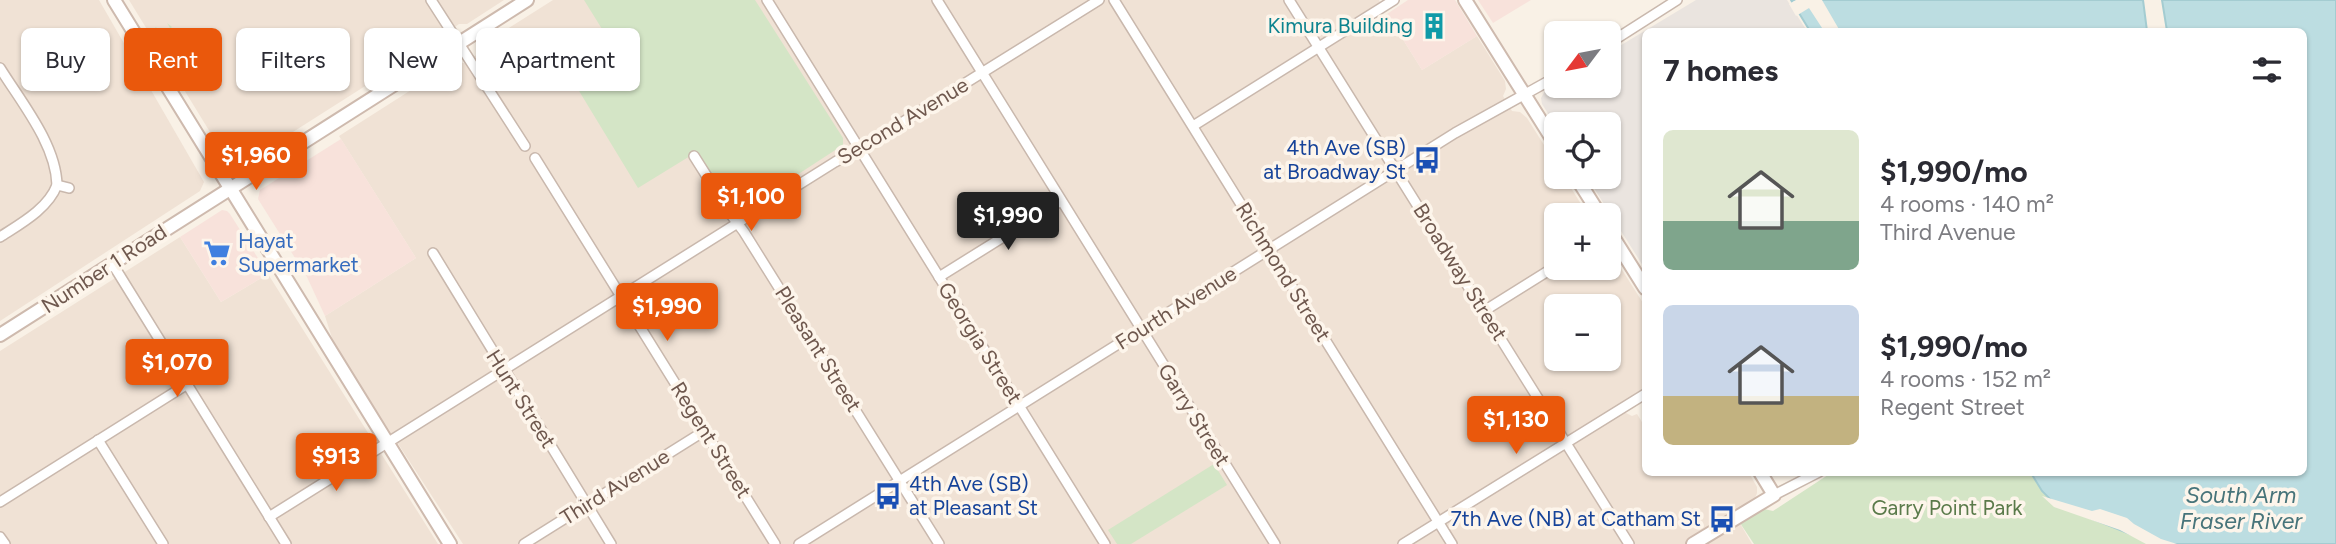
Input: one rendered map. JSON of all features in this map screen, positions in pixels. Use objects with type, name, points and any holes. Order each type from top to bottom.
[{"type":"street","points":[[114,0],[450,544]]},
{"type":"street","points":[[431,0],[450,28]]},
{"type":"street","name":"Number 1 Road","points":[[462,42],[527,0]]},
{"type":"street","name":"Georgia Street","points":[[766,0],[1105,544]]},
{"type":"street","name":"Garry Street","points":[[937,0],[1275,544]]},
{"type":"street","name":"Second Avenue","points":[[270,517],[1099,0]]},
{"type":"street","name":"Richmond Street","points":[[1114,0],[1452,544]]},
{"type":"street","name":"Broadway Street","points":[[1289,0],[1629,544]]},
{"type":"street","points":[[1193,126],[1394,0]]},
{"type":"street","points":[[1465,0],[1544,126]]},
{"type":"street","points":[[1621,36],[1677,0]]},
{"type":"street","points":[[462,46],[525,146]]},
{"type":"street","points":[[0,68],[50,152],[56,168],[57,185],[54,193],[33,215],[0,237]]},
{"type":"street","name":"Fourth Avenue","points":[[799,544],[1455,134],[1544,84]]},
{"type":"street","name":"Number 1 Road","points":[[0,335],[384,91]]},
{"type":"street","name":"Pleasant Street","points":[[694,156],[940,544]]},
{"type":"street","name":"Regent Street","points":[[535,158],[775,544]]},
{"type":"street","points":[[57,185],[69,188]]},
{"type":"street","points":[[939,276],[1061,201]]},
{"type":"street","points":[[1621,250],[1642,283]]},
{"type":"street","name":"Hunt Street","points":[[433,253],[611,544]]},
{"type":"street","points":[[112,263],[286,544]]},
{"type":"street","points":[[1483,311],[1544,273]]},
{"type":"street","points":[[0,502],[186,385]]},
{"type":"street","points":[[1403,544],[1642,396]]},
{"type":"street","name":"Third Avenue","points":[[524,544],[706,430]]},
{"type":"street","points":[[98,440],[163,544]]},
{"type":"street","points":[[1762,476],[1774,495]]},
{"type":"street","points":[[1693,544],[1811,476]]},
{"type":"street","points":[[0,537],[5,544]]},
{"type":"shaded area","points":[[0,0],[99,0],[124,43],[124,91],[152,91],[204,182],[200,191],[0,321]]},
{"type":"shaded area","points":[[129,0],[504,0],[467,24],[459,24],[454,28],[364,28],[364,87],[236,167],[229,163],[185,91],[222,91],[222,28],[146,28]]},
{"type":"shaded area","points":[[553,0],[1379,0],[1380,2],[1340,28],[1353,34],[1387,14],[1422,70],[1477,36],[1505,81],[1503,96],[1512,111],[1520,112],[1527,118],[1544,145],[1544,189],[1572,189],[1580,203],[1544,203],[1544,280],[1621,280],[1621,268],[1642,301],[1642,389],[1621,404],[1624,412],[1632,416],[1637,414],[1642,422],[1642,476],[1751,476],[1757,487],[1755,498],[1734,513],[1752,544],[463,544],[349,368],[332,338],[325,316],[416,258],[339,136],[410,91],[462,91],[464,63],[476,55],[476,91],[640,91],[640,28],[509,28]]},
{"type":"shaded area","points":[[1408,0],[1455,0],[1477,36],[1422,70],[1387,14]]},
{"type":"shaded area","points":[[1478,0],[1531,0],[1493,23]]},
{"type":"shaded area","points":[[1696,0],[1787,0],[1805,28],[1650,28]]},
{"type":"shaded area","points":[[1642,33],[1642,264],[1621,231],[1621,203],[1603,203],[1595,189],[1621,189],[1621,112],[1547,112],[1541,98],[1544,93],[1544,98],[1621,98],[1621,45]]},
{"type":"shaded area","points":[[341,139],[416,258],[325,316],[307,277],[258,199],[260,190]]},
{"type":"shaded area","points":[[222,210],[230,214],[268,274],[221,302],[180,237]]},
{"type":"shaded area","points":[[180,237],[221,302],[268,274],[438,544],[0,544],[0,351]]},
{"type":"green space","points":[[584,0],[755,0],[843,138],[843,145],[734,216],[695,153],[638,188],[579,91],[640,91],[640,28],[601,28]]},
{"type":"green space","points":[[269,137],[278,142],[240,166],[231,165],[221,149],[239,138],[267,143]]},
{"type":"green space","points":[[1214,464],[1227,485],[1131,544],[1117,544],[1108,530]]},
{"type":"green space","name":"Garry Point Park","points":[[1826,476],[2033,476],[2055,504],[2121,527],[2155,544],[1754,544],[1740,523],[1764,509],[1773,511]]},
{"type":"water","points":[[1791,0],[2143,0],[2147,28],[1808,28]]},
{"type":"water","name":"South Arm Fraser River","points":[[2162,0],[2336,0],[2336,544],[2155,544],[2055,504],[2042,491],[2033,476],[2307,476],[2307,28],[2167,28]]},
{"type":"pier","points":[[1796,0],[1822,0],[1838,28],[1822,28],[1809,8],[1796,16],[1789,4]]},
{"type":"pier","points":[[2042,496],[2127,518],[2161,539],[2177,544],[2146,544],[2120,530],[2054,507]]},
{"type":"place","name":"Kimura Building","points":[[1434,26]]},
{"type":"place","name":"4th Ave (SB) at Broadway St","points":[[1427,160]]},
{"type":"place","name":"Hayat Supermarket","points":[[217,253]]},
{"type":"place","name":"4th Ave (SB) at Pleasant St","points":[[888,496]]},
{"type":"place","name":"7th Ave (NB) at Catham St","points":[[1722,519]]}]
